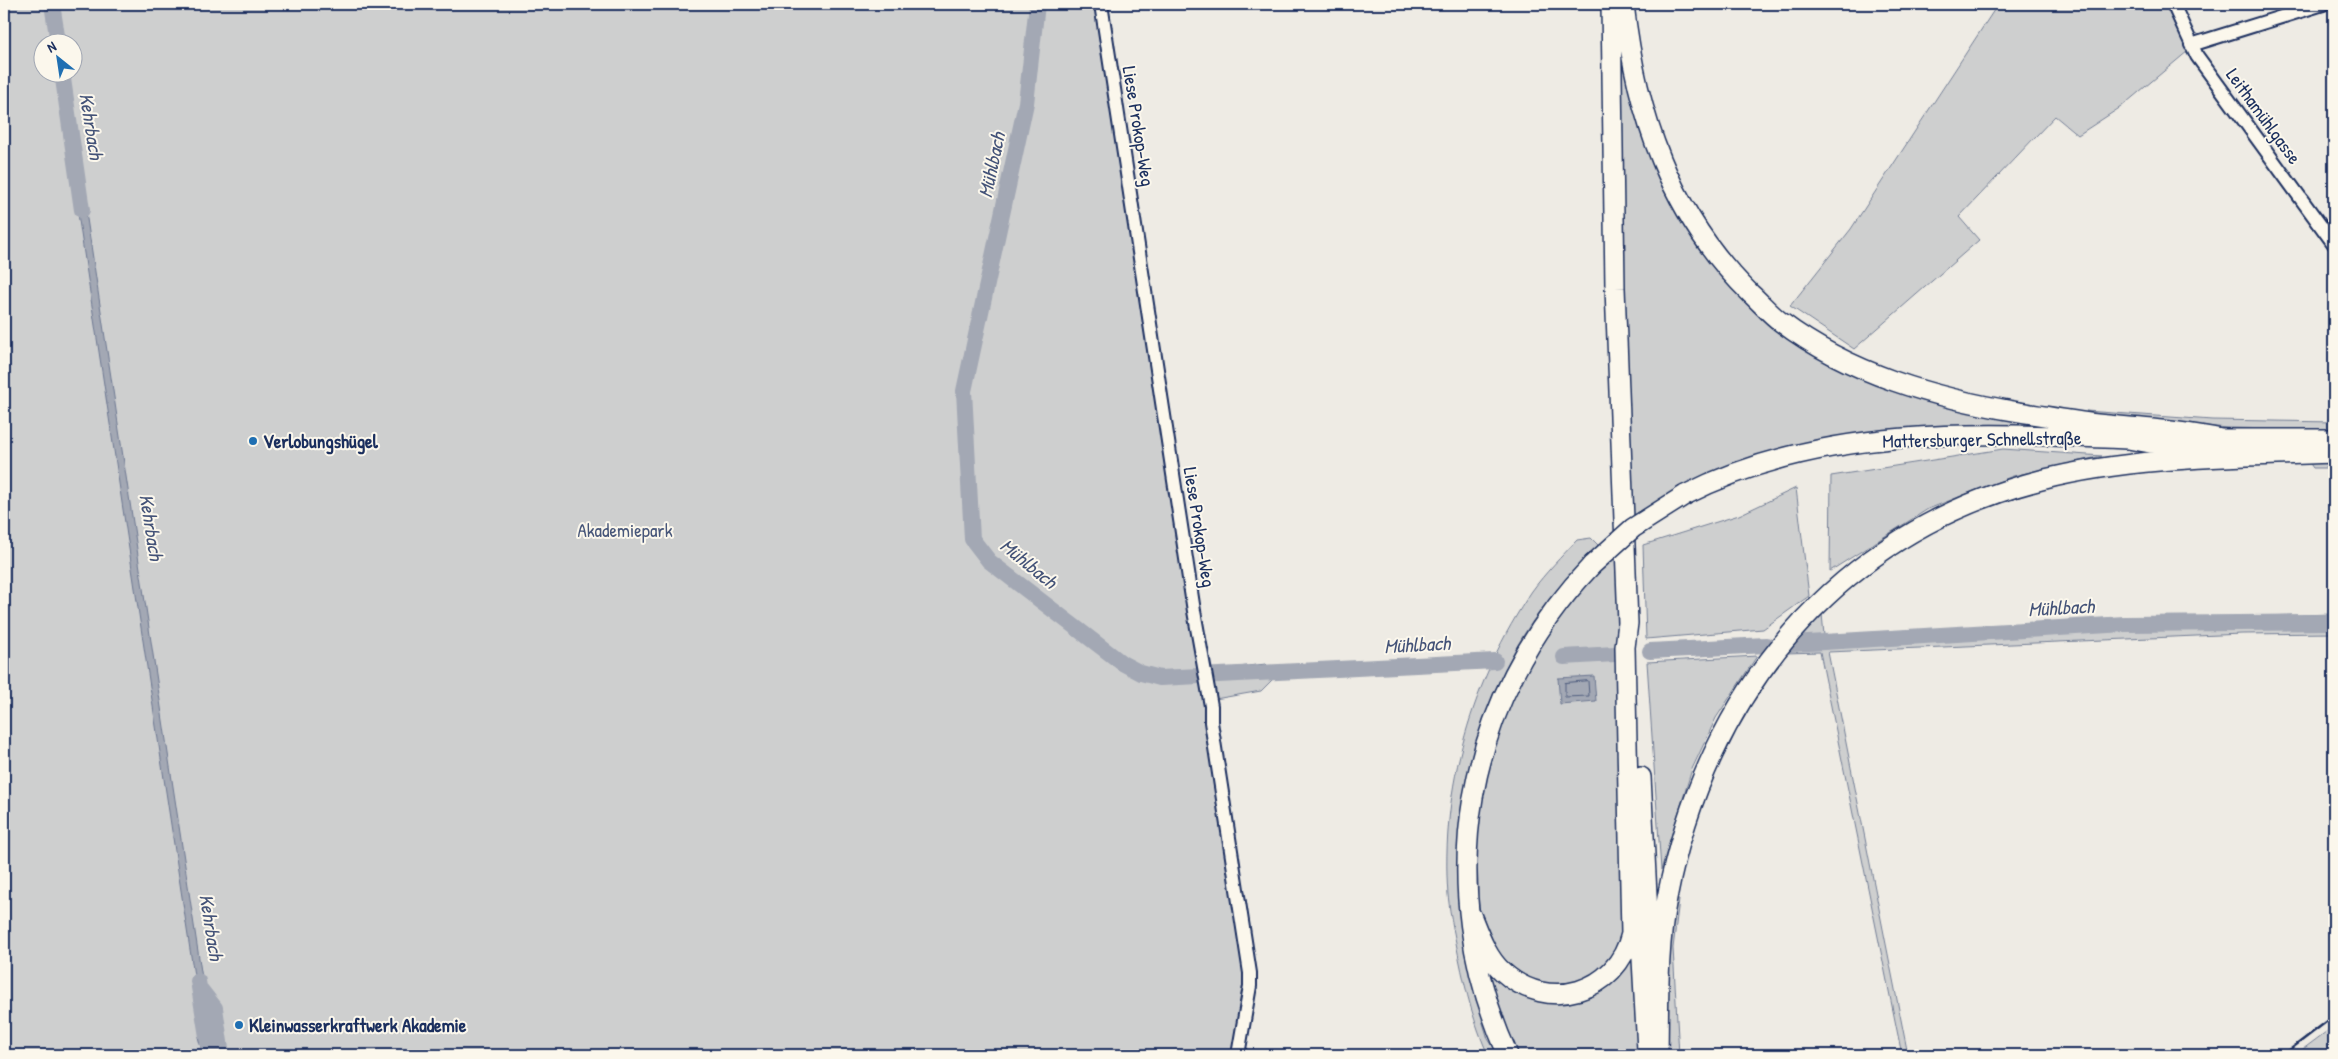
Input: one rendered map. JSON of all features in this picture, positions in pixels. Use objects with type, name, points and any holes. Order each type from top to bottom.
[{"type":"highway","points":[[1471,915],[1497,965],[1509,977],[1531,988],[1558,994],[1586,989],[1605,978],[1620,962],[1629,944],[1632,924],[1625,647],[1628,623],[1615,288],[1612,4]]},
{"type":"highway","points":[[1624,4],[1628,42],[1645,116],[1660,160],[1680,202],[1705,241],[1734,278],[1780,322],[1830,353],[1885,379],[1944,397],[2018,412],[2094,424],[2194,433],[2220,440]]},
{"type":"highway","name":"Mattersburger Schnellstraße","points":[[1508,1055],[1483,992],[1476,961],[1466,874],[1468,825],[1474,786],[1491,724],[1503,694],[1526,650],[1557,604],[1592,565],[1634,528],[1685,495],[1732,474],[1773,459],[1818,449],[1877,440],[1996,435],[2128,439],[2150,436],[2220,440],[2334,439]]},
{"type":"highway","points":[[2128,439],[2150,444],[2195,446],[2334,447]]},
{"type":"highway","name":"Mattersburger Schnellstraße","points":[[1657,1055],[1660,953],[1667,900],[1678,848],[1697,790],[1721,739],[1753,684],[1786,637],[1819,603],[1874,557],[1929,523],[1988,496],[2044,479],[2107,468],[2201,459],[2334,452]]},
{"type":"highway","points":[[1628,623],[1634,646],[1657,1055]]},
{"type":"highway","points":[[1627,715],[1647,1055]]},
{"type":"street","name":"Liese Prokop-Weg","points":[[1101,4],[1250,973],[1250,986],[1238,1055]]},
{"type":"street","name":"Leithamühlgasse","points":[[2173,4],[2191,45],[2334,244]]},
{"type":"street","points":[[2191,45],[2323,4]]},
{"type":"green space","name":"Akademiepark","points":[[4,4],[1097,4],[1246,978],[1233,1055],[4,1055]]},
{"type":"green space","points":[[1998,4],[2168,4],[2188,51],[2121,107],[2078,135],[2055,116],[1959,217],[1979,240],[1854,349],[1790,306],[1851,229]]},
{"type":"green space","points":[[1628,42],[1680,202],[1780,322],[1885,379],[2059,418],[2056,436],[1877,440],[1681,488],[1623,525],[1612,44]]},
{"type":"green space","points":[[2086,411],[2212,420],[2334,422],[2334,430],[2228,428],[2115,418]]},
{"type":"green space","points":[[2003,449],[2102,456],[2013,476],[1928,509],[1830,571],[1831,476]]},
{"type":"green space","points":[[2334,459],[2334,468],[2313,468],[2308,461]]},
{"type":"green space","points":[[1796,488],[1809,596],[1763,629],[1646,639],[1643,545],[1739,515]]},
{"type":"green space","points":[[1591,538],[1598,545],[1564,581],[1533,620],[1500,679],[1487,711],[1467,779],[1461,813],[1458,883],[1463,930],[1485,1013],[1482,1020],[1488,1039],[1499,1055],[1488,1055],[1468,995],[1459,958],[1448,895],[1449,815],[1456,775],[1477,697],[1511,625],[1542,578],[1577,540]]},
{"type":"green space","points":[[1624,547],[1647,1055],[1508,1055],[1483,992],[1469,825],[1474,786],[1541,625]]},
{"type":"green space","points":[[1822,614],[1824,635],[2186,618],[2334,614],[2334,633],[2242,634],[1828,652],[1908,1055],[1902,1055],[1820,652],[1786,653]]},
{"type":"green space","points":[[1757,656],[1716,718],[1692,769],[1661,870],[1647,662]]},
{"type":"green space","points":[[1266,664],[1273,671],[1274,678],[1261,691],[1215,699],[1209,670]]},
{"type":"green space","points":[[1672,899],[1679,900],[1673,948],[1679,1055],[1667,1055],[1664,990]]},
{"type":"green space","points":[[2334,1026],[2334,1055],[2295,1055]]},
{"type":"water","points":[[73,181],[84,199],[202,978],[204,989],[209,996],[198,1002]]},
{"type":"water","points":[[1594,676],[1596,701],[1560,704],[1558,678]]},
{"type":"water","points":[[215,1035],[218,1048],[225,1049],[223,1055],[203,1055],[198,1037]]},
{"type":"waterway","name":"Kehrbach","points":[[52,4],[56,32]]},
{"type":"waterway","name":"Mühlbach","points":[[1037,4],[1026,103],[964,391],[972,539],[989,561],[1122,663],[1141,673],[1160,678],[1495,661]]},
{"type":"waterway","name":"Kehrbach","points":[[63,82],[82,210]]},
{"type":"waterway","name":"Mühlbach","points":[[1791,644],[2125,624],[2334,622]]},
{"type":"waterway","name":"Mühlbach","points":[[1650,651],[1766,645]]},
{"type":"waterway","name":"Mühlbach","points":[[1564,657],[1615,654]]},
{"type":"waterway","name":"Kehrbach","points":[[198,981],[210,1055]]},
{"type":"waterway","name":"Kehrbach","points":[[201,990],[215,1008],[221,1049],[219,1055]]},
{"type":"railway","points":[[2283,1055],[2334,1016]]},
{"type":"place","name":"Verlobungshügel","points":[[253,441]]},
{"type":"place","name":"Kleinwasserkraftwerk Akademie","points":[[239,1025]]}]
